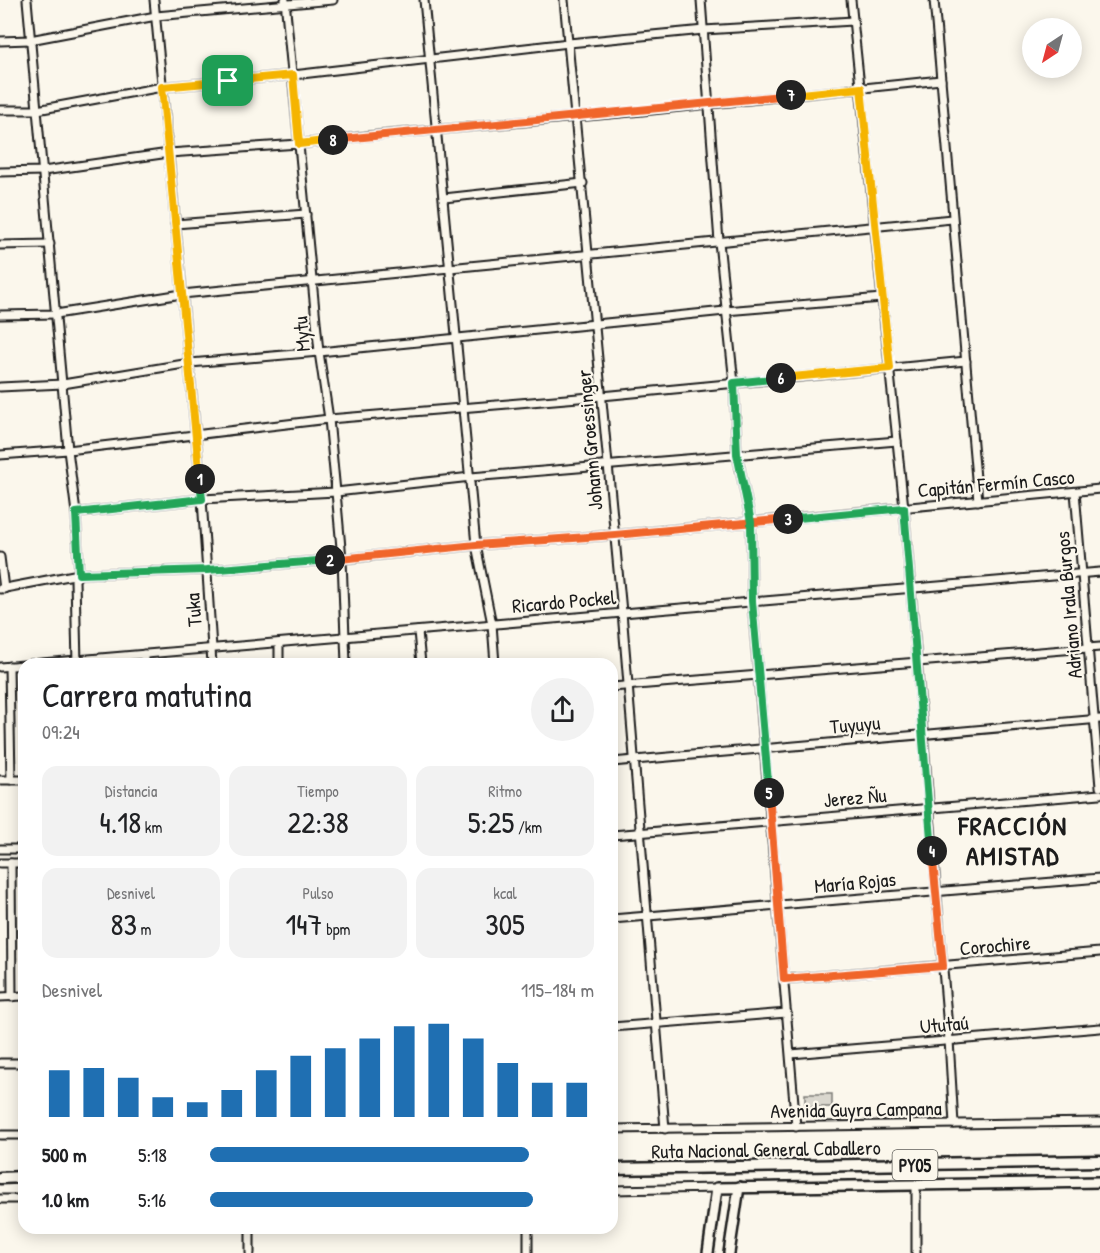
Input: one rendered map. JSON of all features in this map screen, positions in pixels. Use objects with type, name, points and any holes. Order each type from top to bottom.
[{"type":"highway","name":"Ruta Nacional General Caballero","points":[[618,1168],[1100,1161]]},
{"type":"highway","points":[[0,1178],[18,1178]]},
{"type":"main road","points":[[708,1253],[717,1188],[1100,1182]]},
{"type":"main road","points":[[729,1253],[739,1188]]},
{"type":"street","points":[[27,0],[68,450],[76,513],[79,574],[75,580],[76,658]]},
{"type":"street","name":"Tuka","points":[[154,0],[202,499],[212,658]]},
{"type":"street","points":[[0,41],[30,40],[156,16],[285,2],[333,0]]},
{"type":"street","points":[[424,0],[476,545],[492,624],[495,658]]},
{"type":"street","name":"Johann Groessinger","points":[[564,0],[622,612],[665,1129]]},
{"type":"street","points":[[701,0],[719,242],[734,383],[737,454],[751,522],[752,601],[796,1127]]},
{"type":"street","points":[[851,0],[904,508],[943,966],[954,1124]]},
{"type":"street","points":[[934,0],[978,501]]},
{"type":"street","name":"Mytu","points":[[285,2],[319,352],[329,419],[336,492],[342,559],[346,658]]},
{"type":"street","points":[[0,110],[37,110],[162,87],[293,75],[569,43],[704,30],[854,21]]},
{"type":"street","points":[[0,172],[43,171],[168,153],[299,144],[941,80]]},
{"type":"street","points":[[444,198],[583,183]]},
{"type":"street","points":[[175,224],[306,214]]},
{"type":"street","points":[[0,315],[56,314],[182,294],[952,219]]},
{"type":"street","points":[[0,245],[50,244]]},
{"type":"street","points":[[0,387],[63,384],[190,363],[882,298]]},
{"type":"street","points":[[0,454],[68,450],[329,419],[602,396],[966,361]]},
{"type":"street","points":[[76,513],[202,499],[336,492],[471,477],[897,441]]},
{"type":"street","name":"Capitán Fermín Casco","points":[[2,589],[79,574],[207,570],[342,559],[1100,489]]},
{"type":"street","name":"Adriano Irala Burgos","points":[[1075,492],[1088,648],[1097,719],[1100,787]]},
{"type":"street","points":[[0,557],[2,589]]},
{"type":"street","name":"Ricardo Pockel","points":[[110,658],[1100,572]]},
{"type":"street","points":[[418,631],[420,658]]},
{"type":"street","points":[[279,643],[279,658]]},
{"type":"street","points":[[618,686],[1100,647]]},
{"type":"street","points":[[0,667],[18,665]]},
{"type":"street","points":[[9,666],[11,780]]},
{"type":"street","name":"Tuyuyu","points":[[618,761],[1097,719]]},
{"type":"street","points":[[0,780],[18,780]]},
{"type":"street","name":"Jerez Ñu","points":[[618,835],[1100,794]]},
{"type":"street","points":[[0,849],[18,849]]},
{"type":"street","points":[[0,863],[18,863]]},
{"type":"street","points":[[11,863],[12,997]]},
{"type":"street","name":"María Rojas","points":[[618,918],[1100,878]]},
{"type":"street","name":"Corochire","points":[[784,979],[1100,952]]},
{"type":"street","points":[[0,997],[18,996]]},
{"type":"street","points":[[618,1026],[787,1012]]},
{"type":"street","name":"Ututaú","points":[[791,1054],[1100,1028]]},
{"type":"street","points":[[0,1064],[18,1063]]},
{"type":"street","name":"Avenida Guyra Campana","points":[[618,1130],[1100,1122]]},
{"type":"street","points":[[0,1135],[18,1135]]},
{"type":"street","points":[[916,1185],[916,1253]]},
{"type":"street","points":[[618,1190],[717,1188]]},
{"type":"street","points":[[0,1199],[18,1199]]},
{"type":"street","points":[[250,1234],[250,1253]]},
{"type":"street","points":[[528,1234],[528,1253]]},
{"type":"shaded area","points":[[805,1094],[832,1094],[832,1107],[805,1107]]},
{"type":"district","name":"FRACCIÓN AMISTAD","points":[[1013,840]]},
{"type":"route","points":[[228,81],[162,87],[202,499],[76,513],[79,574],[207,570],[476,545],[615,535],[751,522],[904,508],[943,966],[784,979],[752,601],[751,522],[737,454],[734,383],[890,368],[861,88],[642,111],[368,135],[299,144],[293,75],[228,81]]}]
